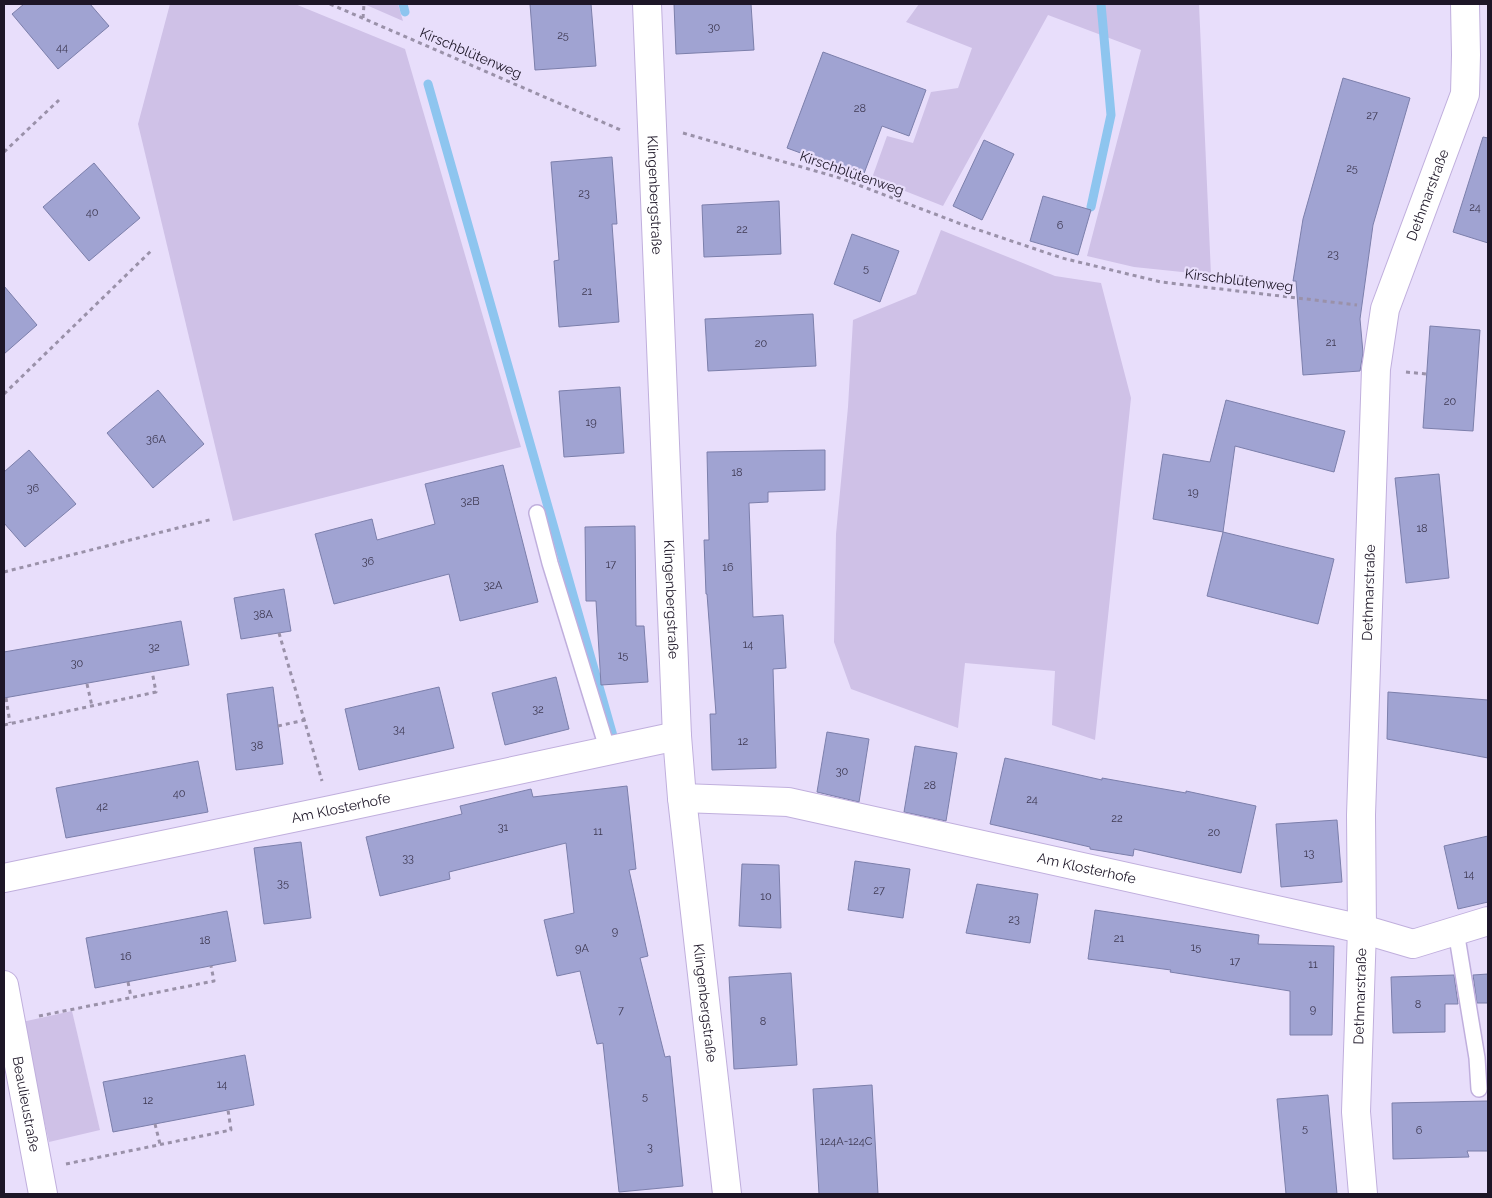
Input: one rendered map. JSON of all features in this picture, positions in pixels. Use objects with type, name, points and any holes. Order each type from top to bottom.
[{"type":"street","name":"Klingenbergstraße","points":[[647,4],[662,417],[677,736],[682,798],[727,1194]]},
{"type":"street","name":"Dethmarstraße","points":[[1362,1194],[1356,1112],[1362,928],[1361,805],[1376,369],[1385,309],[1465,94],[1465,4]]},
{"type":"street","name":"Am Klosterhofe","points":[[4,878],[677,736]]},
{"type":"street","name":"Am Klosterhofe","points":[[682,798],[788,802],[1362,928],[1413,944],[1488,920]]},
{"type":"street","name":"Beaulieustraße","points":[[4,985],[41,1182]]},
{"type":"lane","points":[[537,513],[550,563],[608,751]]},
{"type":"lane","points":[[1456,931],[1477,1058],[1479,1088]]},
{"type":"path","name":"Kirschblütenweg","points":[[330,4],[636,136],[672,130],[840,178],[961,224],[1062,258],[1152,280],[1385,309]]},
{"type":"path","points":[[363,18],[364,4]]},
{"type":"path","points":[[4,152],[60,100]]},
{"type":"path","points":[[4,394],[153,250]]},
{"type":"path","points":[[4,572],[213,519]]},
{"type":"path","points":[[279,633],[331,810]]},
{"type":"path","points":[[4,725],[156,692],[152,671]]},
{"type":"path","points":[[87,684],[92,706]]},
{"type":"path","points":[[6,698],[10,723]]},
{"type":"path","points":[[278,726],[305,720]]},
{"type":"path","points":[[11,1021],[214,981],[210,966]]},
{"type":"path","points":[[128,982],[132,997]]},
{"type":"path","points":[[41,1182],[160,1144],[231,1130],[228,1110]]},
{"type":"path","points":[[156,1124],[160,1144]]},
{"type":"shaded area","points":[[170,4],[295,4],[405,49],[521,447],[233,521],[138,124]]},
{"type":"shaded area","points":[[364,4],[398,4],[403,21]]},
{"type":"shaded area","points":[[919,4],[1199,4],[1211,275],[1134,267],[1087,256],[1141,50],[1048,15],[943,206],[872,178],[887,136],[913,143],[931,92],[958,88],[972,48],[906,22]]},
{"type":"shaded area","points":[[941,230],[1055,276],[1101,283],[1131,398],[1095,740],[1052,725],[1055,671],[965,663],[958,728],[851,689],[834,642],[836,534],[848,407],[853,320],[916,294]]},
{"type":"shaded area","points":[[72,1011],[100,1130],[49,1142],[22,1022]]},
{"type":"building","points":[[24,4],[90,4],[109,26],[58,69],[12,14]]},
{"type":"building","points":[[530,4],[591,4],[596,66],[535,70]]},
{"type":"building","points":[[674,4],[751,4],[754,50],[676,54]]},
{"type":"building","points":[[823,52],[926,90],[909,136],[882,126],[863,176],[787,148]]},
{"type":"building","points":[[1343,78],[1410,98],[1373,225],[1360,319],[1363,353],[1360,371],[1303,375],[1296,281],[1293,281],[1303,219]]},
{"type":"building","points":[[1483,137],[1488,138],[1488,243],[1453,232]]},
{"type":"building","points":[[984,140],[1014,154],[982,220],[953,206]]},
{"type":"building","points":[[612,157],[617,224],[612,224],[619,322],[559,327],[554,261],[559,260],[551,162]]},
{"type":"building","points":[[94,163],[140,218],[89,261],[43,207]]},
{"type":"building","points":[[1043,196],[1091,210],[1078,255],[1030,241]]},
{"type":"building","points":[[779,201],[781,254],[704,257],[702,205]]},
{"type":"building","points":[[852,234],[899,251],[880,302],[834,284]]},
{"type":"building","points":[[4,286],[37,325],[4,354]]},
{"type":"building","points":[[813,314],[816,366],[708,371],[705,319]]},
{"type":"building","points":[[1430,326],[1480,330],[1473,431],[1423,428]]},
{"type":"building","points":[[620,387],[624,453],[564,457],[559,391]]},
{"type":"building","points":[[158,390],[204,444],[153,488],[107,433]]},
{"type":"building","points":[[1226,400],[1345,431],[1334,472],[1235,446],[1223,532],[1153,519],[1163,454],[1210,462]]},
{"type":"building","points":[[29,450],[76,504],[25,547],[4,523],[4,472]]},
{"type":"building","points":[[825,450],[825,490],[768,492],[768,502],[749,503],[753,617],[783,615],[786,668],[773,669],[776,768],[712,770],[710,714],[716,714],[706,594],[704,540],[709,540],[707,452]]},
{"type":"building","points":[[503,465],[538,602],[460,621],[449,574],[334,604],[315,534],[372,519],[377,540],[435,524],[425,484]]},
{"type":"building","points":[[1439,474],[1449,578],[1406,583],[1395,478]]},
{"type":"building","points":[[635,526],[636,626],[644,626],[648,682],[601,685],[596,601],[586,601],[585,527]]},
{"type":"building","points":[[1223,532],[1334,559],[1318,624],[1207,596]]},
{"type":"building","points":[[284,589],[291,631],[241,639],[234,598]]},
{"type":"building","points":[[181,621],[189,665],[4,698],[4,652]]},
{"type":"building","points":[[556,677],[569,729],[505,745],[492,693]]},
{"type":"building","points":[[273,687],[283,764],[236,770],[227,694]]},
{"type":"building","points":[[439,687],[454,748],[359,770],[345,709]]},
{"type":"building","points":[[1388,692],[1488,700],[1488,758],[1387,739]]},
{"type":"building","points":[[827,732],[869,739],[859,802],[817,792]]},
{"type":"building","points":[[915,746],[957,753],[946,821],[904,812]]},
{"type":"building","points":[[1005,758],[1102,780],[1102,778],[1186,793],[1186,791],[1256,806],[1241,873],[1134,849],[1133,856],[1090,849],[1090,847],[990,824]]},
{"type":"building","points":[[198,761],[208,812],[66,838],[56,788]]},
{"type":"building","points":[[627,786],[636,869],[629,870],[648,956],[640,958],[665,1057],[670,1056],[683,1186],[619,1192],[603,1043],[597,1044],[580,971],[557,976],[544,920],[574,913],[566,843],[449,872],[450,879],[380,896],[366,837],[462,814],[460,806],[531,789],[533,797]]},
{"type":"building","points":[[1337,820],[1342,882],[1281,887],[1276,824]]},
{"type":"building","points":[[1488,836],[1488,902],[1458,909],[1444,846]]},
{"type":"building","points":[[301,842],[311,918],[264,924],[254,848]]},
{"type":"building","points":[[855,861],[910,869],[903,918],[848,910]]},
{"type":"building","points":[[742,864],[779,865],[781,928],[739,926]]},
{"type":"building","points":[[977,884],[1038,894],[1030,943],[966,933]]},
{"type":"building","points":[[1095,910],[1259,935],[1258,944],[1334,946],[1332,1035],[1290,1035],[1290,991],[1170,972],[1171,970],[1088,959]]},
{"type":"building","points":[[227,911],[236,961],[95,988],[86,938]]},
{"type":"building","points":[[791,973],[797,1065],[734,1069],[729,977]]},
{"type":"building","points":[[1488,974],[1488,1003],[1477,1003],[1473,975]]},
{"type":"building","points":[[1454,975],[1458,1004],[1445,1004],[1445,1032],[1393,1033],[1391,977]]},
{"type":"building","points":[[245,1055],[254,1105],[113,1132],[103,1082]]},
{"type":"building","points":[[872,1085],[878,1194],[819,1194],[813,1089]]},
{"type":"building","points":[[1328,1095],[1337,1194],[1286,1194],[1277,1099]]},
{"type":"building","points":[[1488,1101],[1488,1151],[1467,1151],[1469,1157],[1393,1159],[1392,1103]]},
{"type":"waterway","points":[[403,4],[405,12]]},
{"type":"waterway","points":[[1091,207],[1111,115],[1101,4]]},
{"type":"waterway","points":[[428,84],[615,743]]}]
